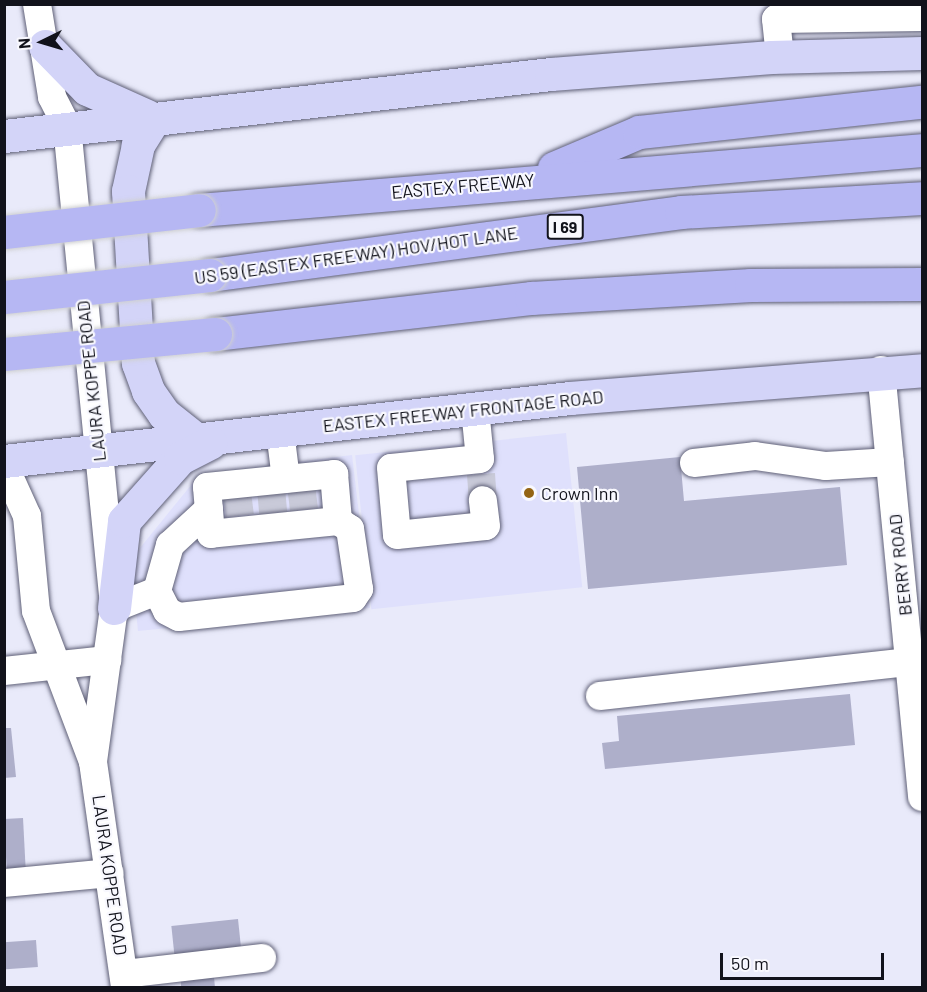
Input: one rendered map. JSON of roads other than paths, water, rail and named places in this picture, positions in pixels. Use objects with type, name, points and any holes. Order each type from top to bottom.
[{"type":"highway","points":[[527,180],[639,132],[922,102]]},
{"type":"highway","name":"EASTEX FREEWAY","points":[[4,232],[199,210],[527,180],[922,150]]},
{"type":"highway","name":"US 59 (EASTEX FREEWAY) HOV/HOT LANE","points":[[4,297],[210,275],[681,212],[922,198]]},
{"type":"highway","points":[[4,354],[215,334],[531,298],[751,285],[922,284]]},
{"type":"main road","points":[[45,46],[87,89],[154,119]]},
{"type":"main road","points":[[4,136],[67,126],[154,119],[551,74],[780,57],[922,53]]},
{"type":"main road","points":[[114,608],[124,521],[180,458],[209,439],[164,414],[148,391],[138,363],[128,191],[135,154],[154,119]]},
{"type":"main road","name":"EASTEX FREEWAY FRONTAGE ROAD","points":[[4,463],[97,447],[209,439],[475,409],[881,370],[922,370]]},
{"type":"street","name":"LAURA KOPPE ROAD","points":[[37,4],[52,97],[67,126],[114,608],[93,762]]},
{"type":"street","points":[[780,57],[776,19],[835,11],[922,17]]},
{"type":"street","points":[[834,55],[835,11]]},
{"type":"street","name":"BERRY ROAD","points":[[881,370],[914,672],[922,796]]},
{"type":"street","points":[[475,409],[481,478]]},
{"type":"street","points":[[280,431],[287,498]]},
{"type":"street","points":[[694,463],[755,456],[826,466],[890,462]]},
{"type":"street","name":"LAURA KOPPE ROAD","points":[[4,463],[27,516],[36,610],[93,762],[125,981]]},
{"type":"street","points":[[209,509],[170,545],[157,591],[167,611],[179,617],[343,603],[359,589],[354,540],[338,521],[287,498],[239,506],[207,488],[209,509],[211,534],[239,506],[287,498],[334,474],[338,521]]},
{"type":"street","points":[[114,608],[157,591]]},
{"type":"street","points":[[4,671],[107,660]]},
{"type":"street","points":[[600,696],[914,672]]},
{"type":"street","points":[[4,883],[110,873]]},
{"type":"street","points":[[125,981],[262,958]]},
{"type":"tunnel","points":[[481,474],[483,500]]},
{"type":"tunnel","points":[[301,485],[304,510]]},
{"type":"tunnel","points":[[271,488],[273,513]]},
{"type":"tunnel","points":[[237,492],[240,516]]},
{"type":"place","name":"Crown Inn","points":[[529,493]]}]
